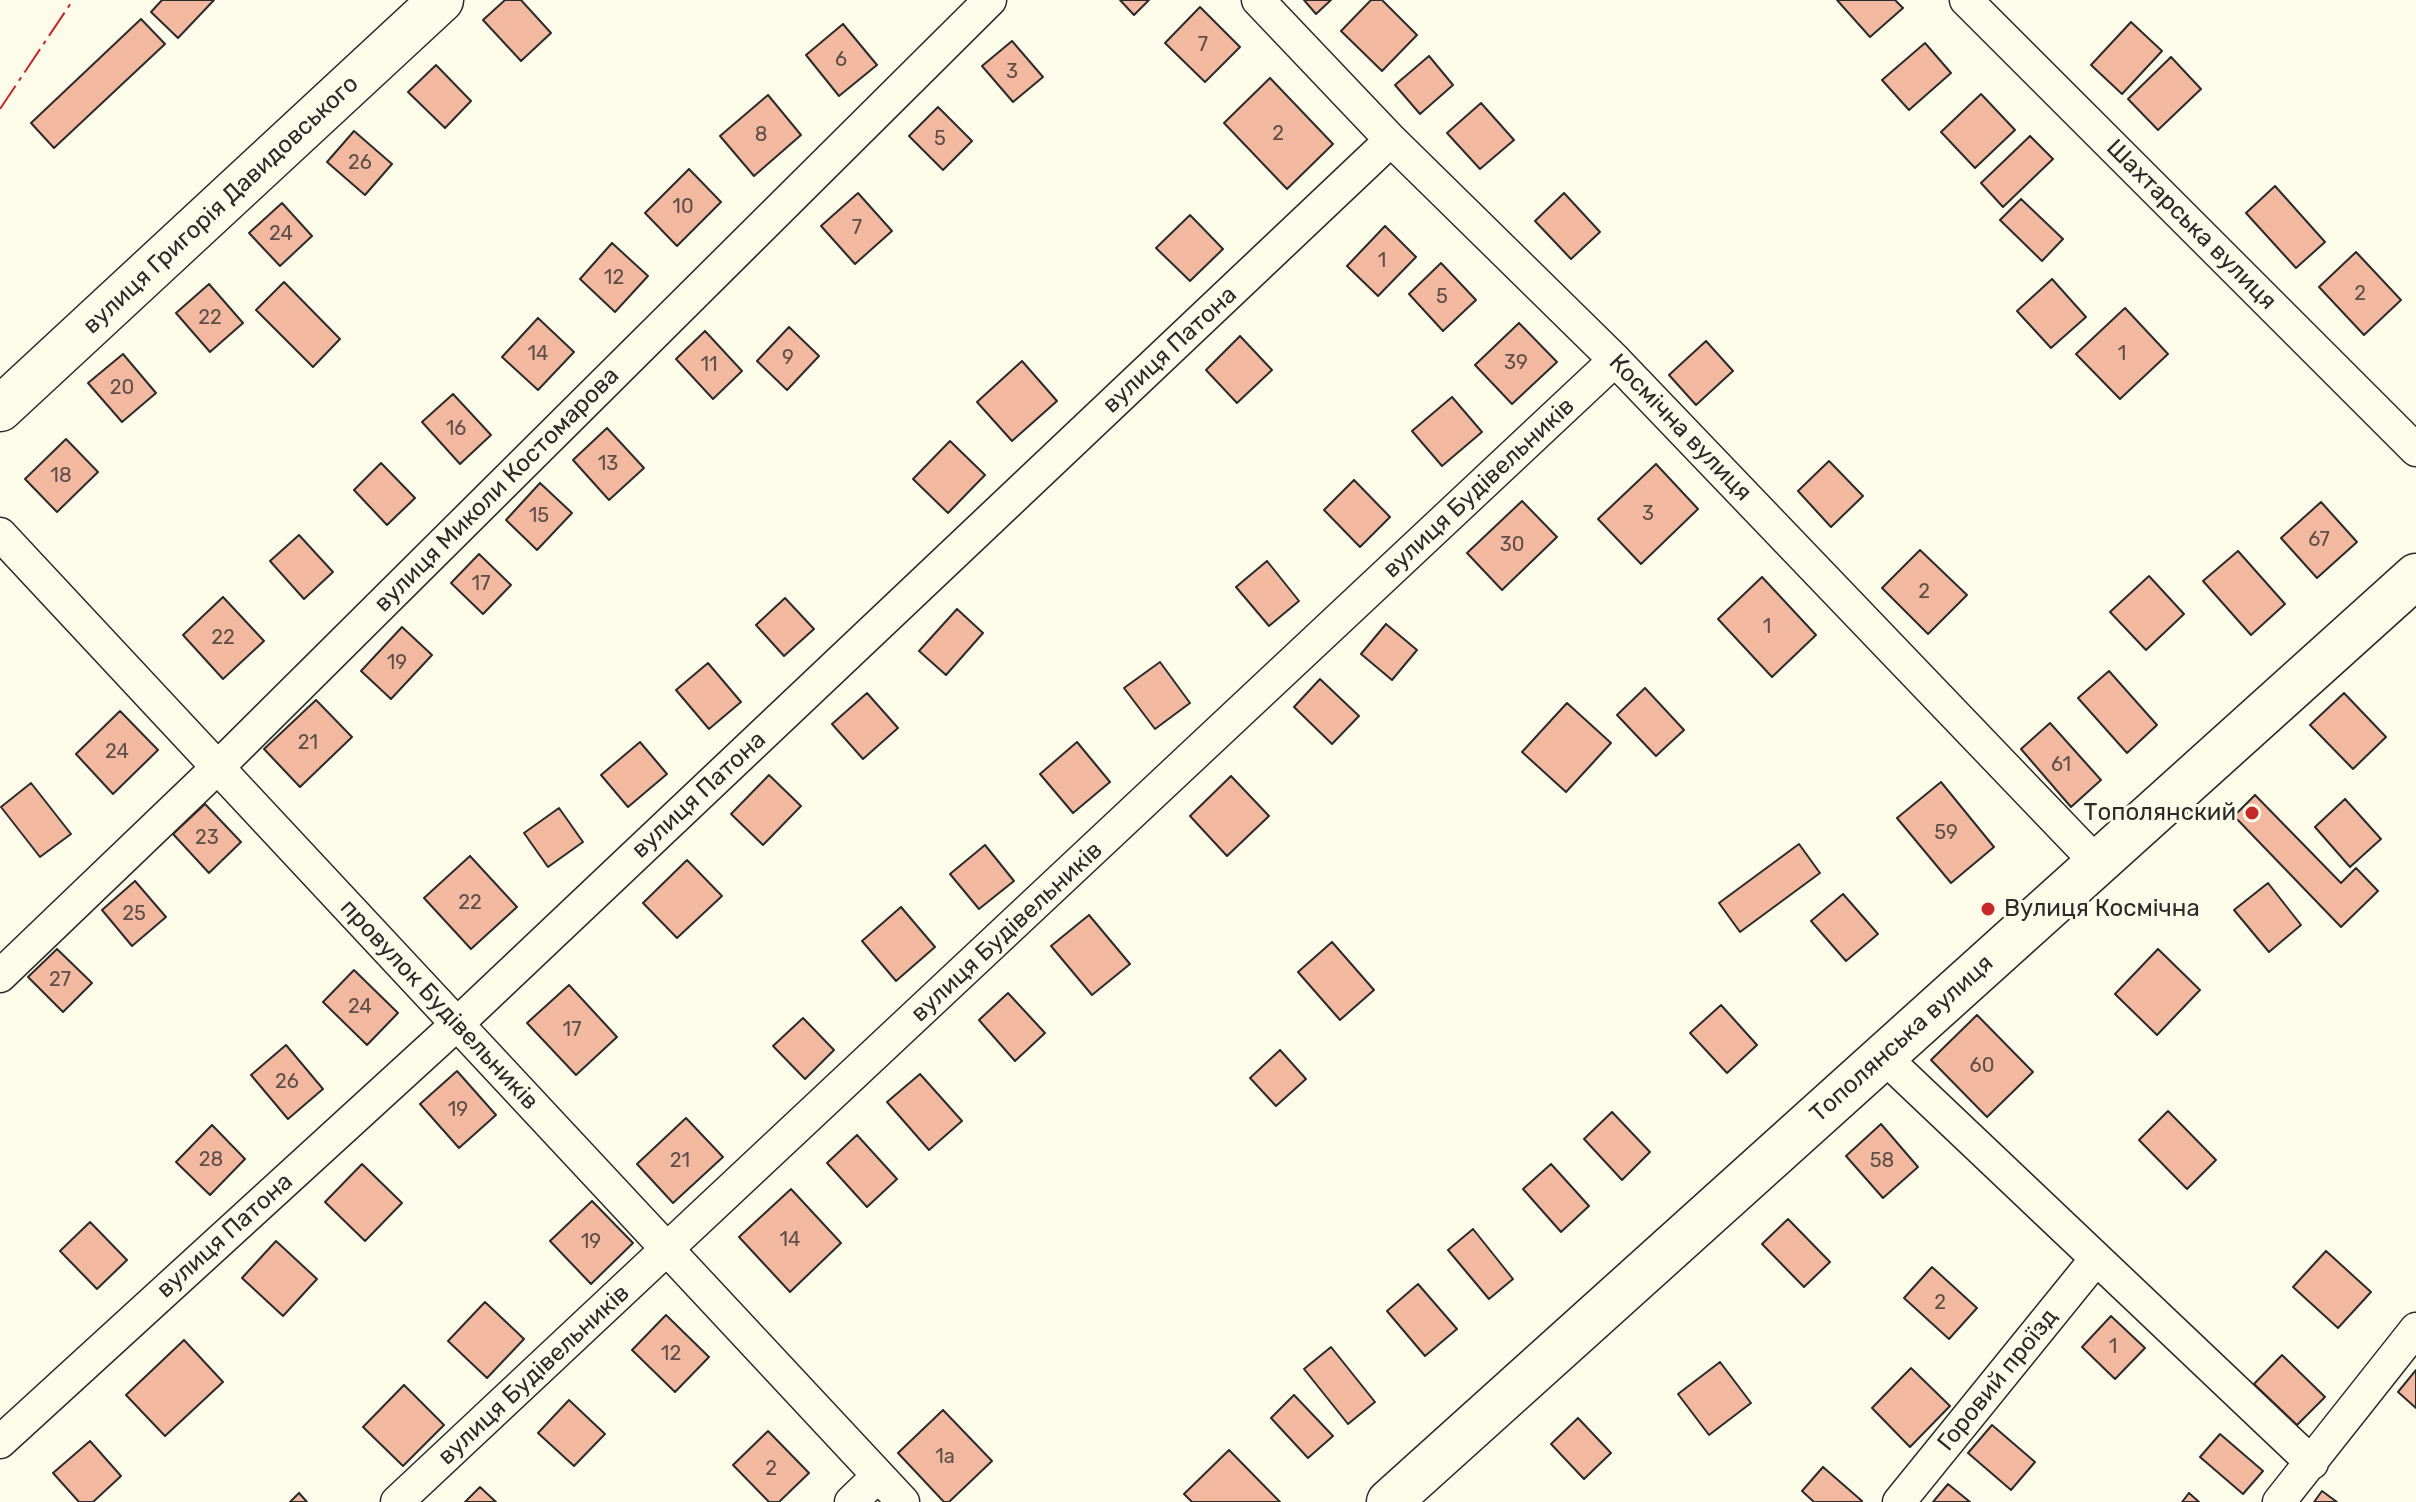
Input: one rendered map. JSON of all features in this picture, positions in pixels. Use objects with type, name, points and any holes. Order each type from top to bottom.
[{"type":"street","name":"вулиця Григорія Давидовського","points":[[0,409],[441,0]]},
{"type":"street","name":"вулиця Миколи Костомарова","points":[[0,976],[218,767],[990,0]]},
{"type":"street","name":"Космічна вулиця","points":[[1258,0],[1391,140],[1615,360],[2097,863]]},
{"type":"street","name":"Шахтарська вулиця","points":[[1966,0],[2416,450]]},
{"type":"street","name":"вулиця Патона","points":[[0,1442],[457,1024],[1391,140]]},
{"type":"street","name":"вулиця Будівельників","points":[[397,1502],[1615,360]]},
{"type":"street","name":"провулок Будівельників","points":[[0,534],[903,1502]]},
{"type":"street","name":"Тополянська вулиця","points":[[1389,1502],[2416,576]]},
{"type":"street","points":[[1883,1056],[2312,1463]]},
{"type":"street","name":"Горовий проїзд","points":[[1899,1502],[2096,1259]]},
{"type":"street","points":[[2279,1502],[2416,1329]]},
{"type":"street","points":[[851,1502],[878,1476]]},
{"type":"building","points":[[162,0],[214,0],[178,38],[151,12]]},
{"type":"building","points":[[505,0],[521,0],[551,33],[521,61],[483,20]]},
{"type":"building","points":[[1120,0],[1149,0],[1134,15]]},
{"type":"building","points":[[1304,0],[1331,0],[1316,14]]},
{"type":"building","points":[[1371,0],[1382,0],[1417,35],[1382,71],[1341,31]]},
{"type":"building","points":[[1837,0],[1895,0],[1903,8],[1870,37]]},
{"type":"building","points":[[1200,7],[1240,47],[1205,82],[1165,43]]},
{"type":"building","points":[[141,19],[165,44],[54,148],[31,123]]},
{"type":"building","points":[[2131,22],[2162,51],[2122,94],[2091,65]]},
{"type":"building","points":[[843,24],[877,65],[839,96],[806,55]]},
{"type":"building","points":[[1012,41],[1043,77],[1013,102],[982,66]]},
{"type":"building","points":[[1925,43],[1951,73],[1909,110],[1882,80]]},
{"type":"building","points":[[1429,56],[1453,85],[1420,114],[1395,85]]},
{"type":"building","points":[[2171,57],[2201,89],[2158,130],[2128,99]]},
{"type":"building","points":[[436,65],[471,101],[445,128],[408,92]]},
{"type":"building","points":[[1270,78],[1333,144],[1287,189],[1224,123]]},
{"type":"building","points":[[1981,94],[2015,130],[1975,168],[1941,132]]},
{"type":"building","points":[[768,95],[801,135],[754,176],[720,136]]},
{"type":"building","points":[[1481,103],[1514,140],[1480,169],[1447,133]]},
{"type":"building","points":[[938,107],[972,141],[943,170],[909,136]]},
{"type":"building","points":[[354,131],[392,164],[365,195],[327,162]]},
{"type":"building","points":[[2030,136],[2053,159],[2003,207],[1981,183]]},
{"type":"building","points":[[689,169],[721,202],[677,246],[645,213]]},
{"type":"building","points":[[2275,186],[2325,242],[2296,268],[2246,213]]},
{"type":"building","points":[[858,193],[892,231],[855,264],[821,226]]},
{"type":"building","points":[[1564,193],[1600,232],[1571,259],[1535,221]]},
{"type":"building","points":[[2021,199],[2063,239],[2042,261],[2000,220]]},
{"type":"building","points":[[282,203],[312,236],[280,266],[249,233]]},
{"type":"building","points":[[1190,215],[1223,249],[1190,281],[1156,248]]},
{"type":"building","points":[[1385,226],[1416,257],[1378,296],[1347,266]]},
{"type":"building","points":[[612,243],[648,276],[615,312],[580,279]]},
{"type":"building","points":[[2356,252],[2401,300],[2364,335],[2319,287]]},
{"type":"building","points":[[1441,263],[1476,300],[1443,331],[1409,294]]},
{"type":"building","points":[[2052,279],[2086,317],[2051,348],[2017,311]]},
{"type":"building","points":[[284,282],[340,339],[313,367],[256,310]]},
{"type":"building","points":[[209,284],[243,323],[210,352],[176,313]]},
{"type":"building","points":[[2125,308],[2168,354],[2120,399],[2076,354]]},
{"type":"building","points":[[538,318],[574,352],[538,390],[502,357]]},
{"type":"building","points":[[1519,323],[1557,362],[1512,404],[1475,365]]},
{"type":"building","points":[[789,327],[819,356],[787,390],[757,361]]},
{"type":"building","points":[[705,331],[742,371],[713,399],[676,359]]},
{"type":"building","points":[[1240,336],[1272,370],[1237,403],[1206,370]]},
{"type":"building","points":[[1706,341],[1733,371],[1696,405],[1669,375]]},
{"type":"building","points":[[123,354],[156,393],[122,422],[88,383]]},
{"type":"building","points":[[1022,361],[1057,401],[1012,441],[977,402]]},
{"type":"building","points":[[453,394],[491,435],[460,464],[422,422]]},
{"type":"building","points":[[1452,397],[1482,432],[1442,466],[1412,431]]},
{"type":"building","points":[[607,428],[644,468],[609,500],[573,460]]},
{"type":"building","points":[[66,439],[98,472],[57,512],[25,479]]},
{"type":"building","points":[[950,441],[985,475],[948,513],[913,479]]},
{"type":"building","points":[[1829,461],[1863,496],[1831,527],[1798,491]]},
{"type":"building","points":[[381,463],[415,498],[387,525],[354,490]]},
{"type":"building","points":[[1656,464],[1698,509],[1641,564],[1598,519]]},
{"type":"building","points":[[1354,480],[1390,517],[1360,547],[1324,510]]},
{"type":"building","points":[[540,483],[572,513],[537,550],[506,520]]},
{"type":"building","points":[[1522,501],[1557,537],[1502,590],[1467,553]]},
{"type":"building","points":[[2321,502],[2357,542],[2317,578],[2281,538]]},
{"type":"building","points":[[299,535],[333,572],[304,599],[270,561]]},
{"type":"building","points":[[1920,550],[1967,595],[1928,634],[1882,588]]},
{"type":"building","points":[[2238,551],[2285,604],[2251,635],[2203,581]]},
{"type":"building","points":[[479,554],[511,585],[483,614],[451,583]]},
{"type":"building","points":[[1267,561],[1299,601],[1269,626],[1236,587]]},
{"type":"building","points":[[2149,576],[2184,614],[2146,650],[2110,612]]},
{"type":"building","points":[[1762,577],[1816,635],[1772,677],[1718,619]]},
{"type":"building","points":[[223,597],[264,641],[223,679],[183,635]]},
{"type":"building","points":[[785,598],[814,629],[784,656],[756,625]]},
{"type":"building","points":[[957,609],[983,633],[946,675],[919,651]]},
{"type":"building","points":[[1386,624],[1417,650],[1392,680],[1361,654]]},
{"type":"building","points":[[402,627],[432,655],[391,699],[361,671]]},
{"type":"building","points":[[1160,662],[1190,703],[1155,729],[1124,688]]},
{"type":"building","points":[[708,663],[741,702],[709,729],[676,690]]},
{"type":"building","points":[[2109,671],[2157,725],[2127,753],[2078,698]]},
{"type":"building","points":[[1320,679],[1359,716],[1332,744],[1294,707]]},
{"type":"building","points":[[1645,688],[1684,730],[1656,756],[1617,715]]},
{"type":"building","points":[[867,693],[898,728],[863,759],[832,724]]},
{"type":"building","points":[[2344,693],[2386,737],[2353,769],[2310,725]]},
{"type":"building","points":[[316,700],[352,737],[300,787],[264,749]]},
{"type":"building","points":[[1567,703],[1611,743],[1566,792],[1522,752]]},
{"type":"building","points":[[120,711],[158,750],[113,794],[76,754]]},
{"type":"building","points":[[2050,723],[2101,780],[2071,807],[2021,749]]},
{"type":"building","points":[[640,742],[667,774],[628,807],[601,775]]},
{"type":"building","points":[[1077,742],[1110,782],[1073,813],[1040,774]]},
{"type":"building","points":[[769,775],[801,806],[763,845],[731,814]]},
{"type":"building","points":[[1231,776],[1269,816],[1227,856],[1190,816]]},
{"type":"building","points":[[1941,782],[1994,847],[1951,883],[1897,818]]},
{"type":"building","points":[[31,783],[71,834],[40,857],[1,807]]},
{"type":"building","points":[[2255,795],[2341,883],[2356,868],[2378,891],[2341,927],[2234,816]]},
{"type":"building","points":[[2345,799],[2381,839],[2350,867],[2315,827]]},
{"type":"building","points":[[205,804],[241,842],[209,873],[173,834]]},
{"type":"building","points":[[559,808],[583,842],[548,867],[524,833]]},
{"type":"building","points":[[1799,844],[1820,873],[1740,932],[1719,903]]},
{"type":"building","points":[[985,845],[1014,881],[979,909],[950,874]]},
{"type":"building","points":[[470,856],[517,907],[471,949],[424,898]]},
{"type":"building","points":[[687,860],[722,896],[677,938],[643,903]]},
{"type":"building","points":[[135,881],[166,917],[132,946],[102,910]]},
{"type":"building","points":[[2268,883],[2301,925],[2269,952],[2234,910]]},
{"type":"building","points":[[1843,894],[1878,934],[1846,961],[1811,921]]},
{"type":"building","points":[[901,907],[935,947],[896,981],[862,941]]},
{"type":"building","points":[[1089,915],[1130,964],[1092,995],[1051,946]]},
{"type":"building","points":[[1332,942],[1374,990],[1340,1020],[1298,972]]},
{"type":"building","points":[[57,949],[92,983],[63,1012],[28,977]]},
{"type":"building","points":[[2158,949],[2200,990],[2157,1035],[2115,994]]},
{"type":"building","points":[[354,970],[398,1013],[367,1045],[323,1002]]},
{"type":"building","points":[[569,985],[617,1037],[576,1075],[527,1023]]},
{"type":"building","points":[[1008,993],[1045,1033],[1015,1061],[979,1020]]},
{"type":"building","points":[[1721,1005],[1757,1045],[1727,1073],[1690,1033]]},
{"type":"building","points":[[1977,1015],[2033,1072],[1987,1117],[1931,1060]]},
{"type":"building","points":[[803,1018],[834,1050],[805,1079],[773,1046]]},
{"type":"building","points":[[286,1045],[323,1089],[288,1119],[251,1075]]},
{"type":"building","points":[[1280,1050],[1306,1079],[1276,1106],[1250,1078]]},
{"type":"building","points":[[457,1071],[496,1115],[459,1148],[420,1104]]},
{"type":"building","points":[[920,1074],[962,1121],[929,1150],[887,1102]]},
{"type":"building","points":[[2168,1111],[2216,1160],[2187,1189],[2139,1140]]},
{"type":"building","points":[[1612,1112],[1650,1152],[1622,1180],[1584,1139]]},
{"type":"building","points":[[686,1118],[723,1157],[673,1203],[637,1164]]},
{"type":"building","points":[[1881,1124],[1918,1167],[1883,1198],[1846,1156]]},
{"type":"building","points":[[212,1125],[245,1159],[210,1195],[176,1162]]},
{"type":"building","points":[[857,1135],[897,1179],[867,1207],[827,1163]]},
{"type":"building","points":[[362,1164],[402,1203],[365,1241],[325,1202]]},
{"type":"building","points":[[1551,1164],[1589,1206],[1561,1232],[1523,1189]]},
{"type":"building","points":[[791,1189],[841,1243],[790,1292],[739,1237]]},
{"type":"building","points":[[592,1201],[633,1243],[591,1284],[550,1241]]},
{"type":"building","points":[[1788,1219],[1830,1262],[1804,1287],[1762,1244]]},
{"type":"building","points":[[90,1222],[127,1260],[97,1289],[60,1251]]},
{"type":"building","points":[[1473,1229],[1513,1279],[1489,1299],[1448,1250]]},
{"type":"building","points":[[276,1241],[317,1279],[283,1316],[242,1278]]},
{"type":"building","points":[[2326,1251],[2371,1292],[2338,1328],[2293,1287]]},
{"type":"building","points":[[1932,1267],[1977,1308],[1949,1339],[1904,1298]]},
{"type":"building","points":[[1418,1284],[1457,1329],[1425,1356],[1387,1311]]},
{"type":"building","points":[[485,1302],[524,1339],[487,1378],[448,1341]]},
{"type":"building","points":[[666,1315],[709,1357],[675,1392],[632,1350]]},
{"type":"building","points":[[2111,1316],[2145,1348],[2115,1379],[2082,1347]]},
{"type":"building","points":[[184,1340],[223,1382],[165,1436],[126,1395]]},
{"type":"building","points":[[1331,1347],[1375,1402],[1348,1424],[1304,1369]]},
{"type":"building","points":[[2282,1355],[2325,1397],[2297,1425],[2254,1384]]},
{"type":"building","points":[[1720,1362],[1751,1403],[1709,1435],[1678,1394]]},
{"type":"building","points":[[1911,1368],[1950,1406],[1910,1447],[1872,1408]]},
{"type":"building","points":[[2416,1370],[2416,1408],[2398,1392]]},
{"type":"building","points":[[404,1385],[444,1425],[403,1466],[363,1427]]},
{"type":"building","points":[[1294,1395],[1333,1436],[1308,1458],[1271,1418]]},
{"type":"building","points":[[569,1400],[605,1434],[574,1466],[538,1433]]},
{"type":"building","points":[[943,1410],[992,1461],[949,1502],[944,1502],[898,1453]]},
{"type":"building","points":[[1578,1418],[1611,1453],[1584,1479],[1551,1444]]},
{"type":"building","points":[[1992,1425],[2035,1462],[2011,1490],[1968,1453]]},
{"type":"building","points":[[768,1431],[809,1473],[779,1502],[769,1502],[733,1465]]},
{"type":"building","points":[[2220,1434],[2263,1471],[2243,1494],[2200,1457]]},
{"type":"building","points":[[90,1441],[121,1476],[93,1502],[79,1502],[53,1473]]},
{"type":"building","points":[[1229,1450],[1280,1502],[1192,1502],[1184,1494]]},
{"type":"building","points":[[1823,1467],[1862,1501],[1814,1502],[1802,1491]]},
{"type":"building","points":[[1948,1484],[1970,1502],[1933,1502]]},
{"type":"building","points":[[480,1487],[496,1502],[465,1502]]},
{"type":"building","points":[[2322,1491],[2337,1502],[2314,1502]]},
{"type":"building","points":[[299,1493],[307,1502],[290,1502]]},
{"type":"building","points":[[2189,1493],[2199,1502],[2182,1502]]},
{"type":"power","points":[[0,109],[73,0]]},
{"type":"place","name":"Тополянский","points":[[2252,813]]},
{"type":"place","name":"Вулиця Космічна","points":[[1988,909]]}]
